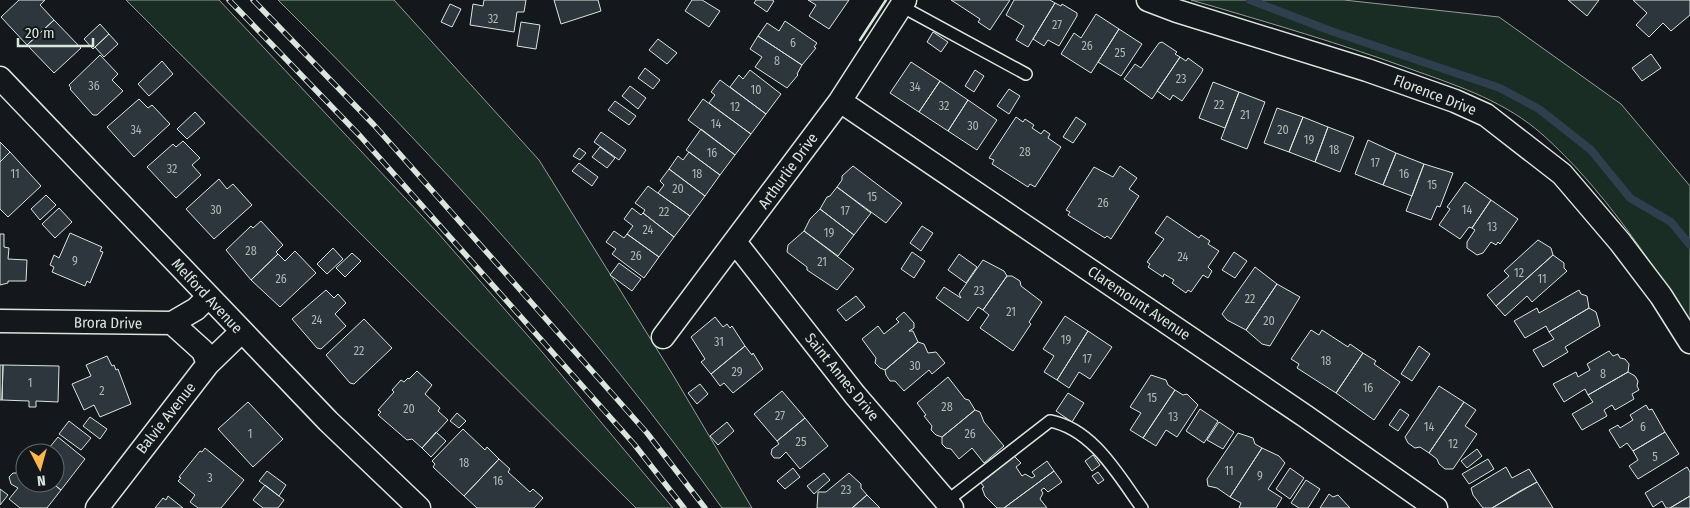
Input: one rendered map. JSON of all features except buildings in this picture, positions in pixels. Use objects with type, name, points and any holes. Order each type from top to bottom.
[{"type":"street","name":"Florence Drive","points":[[1148,0],[1177,11],[1367,70],[1455,101],[1486,115],[1562,174],[1620,242],[1661,296],[1690,342]]},
{"type":"street","name":"Arthurlie Drive","points":[[663,337],[840,101],[903,3]]},
{"type":"street","name":"Melford Avenue","points":[[0,78],[241,332],[328,421],[419,508]]},
{"type":"street","name":"Claremount Avenue","points":[[840,101],[1305,416],[1436,508]]},
{"type":"street","name":"Saint Annes Drive","points":[[736,242],[855,395],[949,505]]},
{"type":"street","points":[[208,297],[196,309],[172,323],[203,351],[208,364]]},
{"type":"street","name":"Brora Drive","points":[[0,321],[172,323]]},
{"type":"street","name":"Balvie Avenue","points":[[97,508],[208,364],[241,332]]},
{"type":"lane","points":[[903,3],[1026,74]]},
{"type":"lane","points":[[949,505],[1050,420],[1066,424],[1101,452],[1142,508]]},
{"type":"green space","points":[[126,0],[219,0],[437,232],[543,353],[673,508],[636,508]]},
{"type":"green space","points":[[278,0],[394,0],[539,160],[673,375],[752,508],[722,508],[620,374],[511,245],[396,120]]},
{"type":"green space","points":[[1191,0],[1344,0],[1499,17],[1621,104],[1690,186],[1690,323],[1641,248],[1585,177],[1543,135],[1514,113],[1450,83],[1388,61]]},
{"type":"waterway","points":[[1250,0],[1331,31],[1500,88],[1539,109],[1591,150],[1630,198],[1671,222],[1690,245]]},
{"type":"railway","points":[[229,0],[361,137],[634,444],[684,508]]},
{"type":"railway","points":[[253,0],[374,125],[647,433],[705,508]]},
{"type":"wall","points":[[860,40],[886,0]]}]
